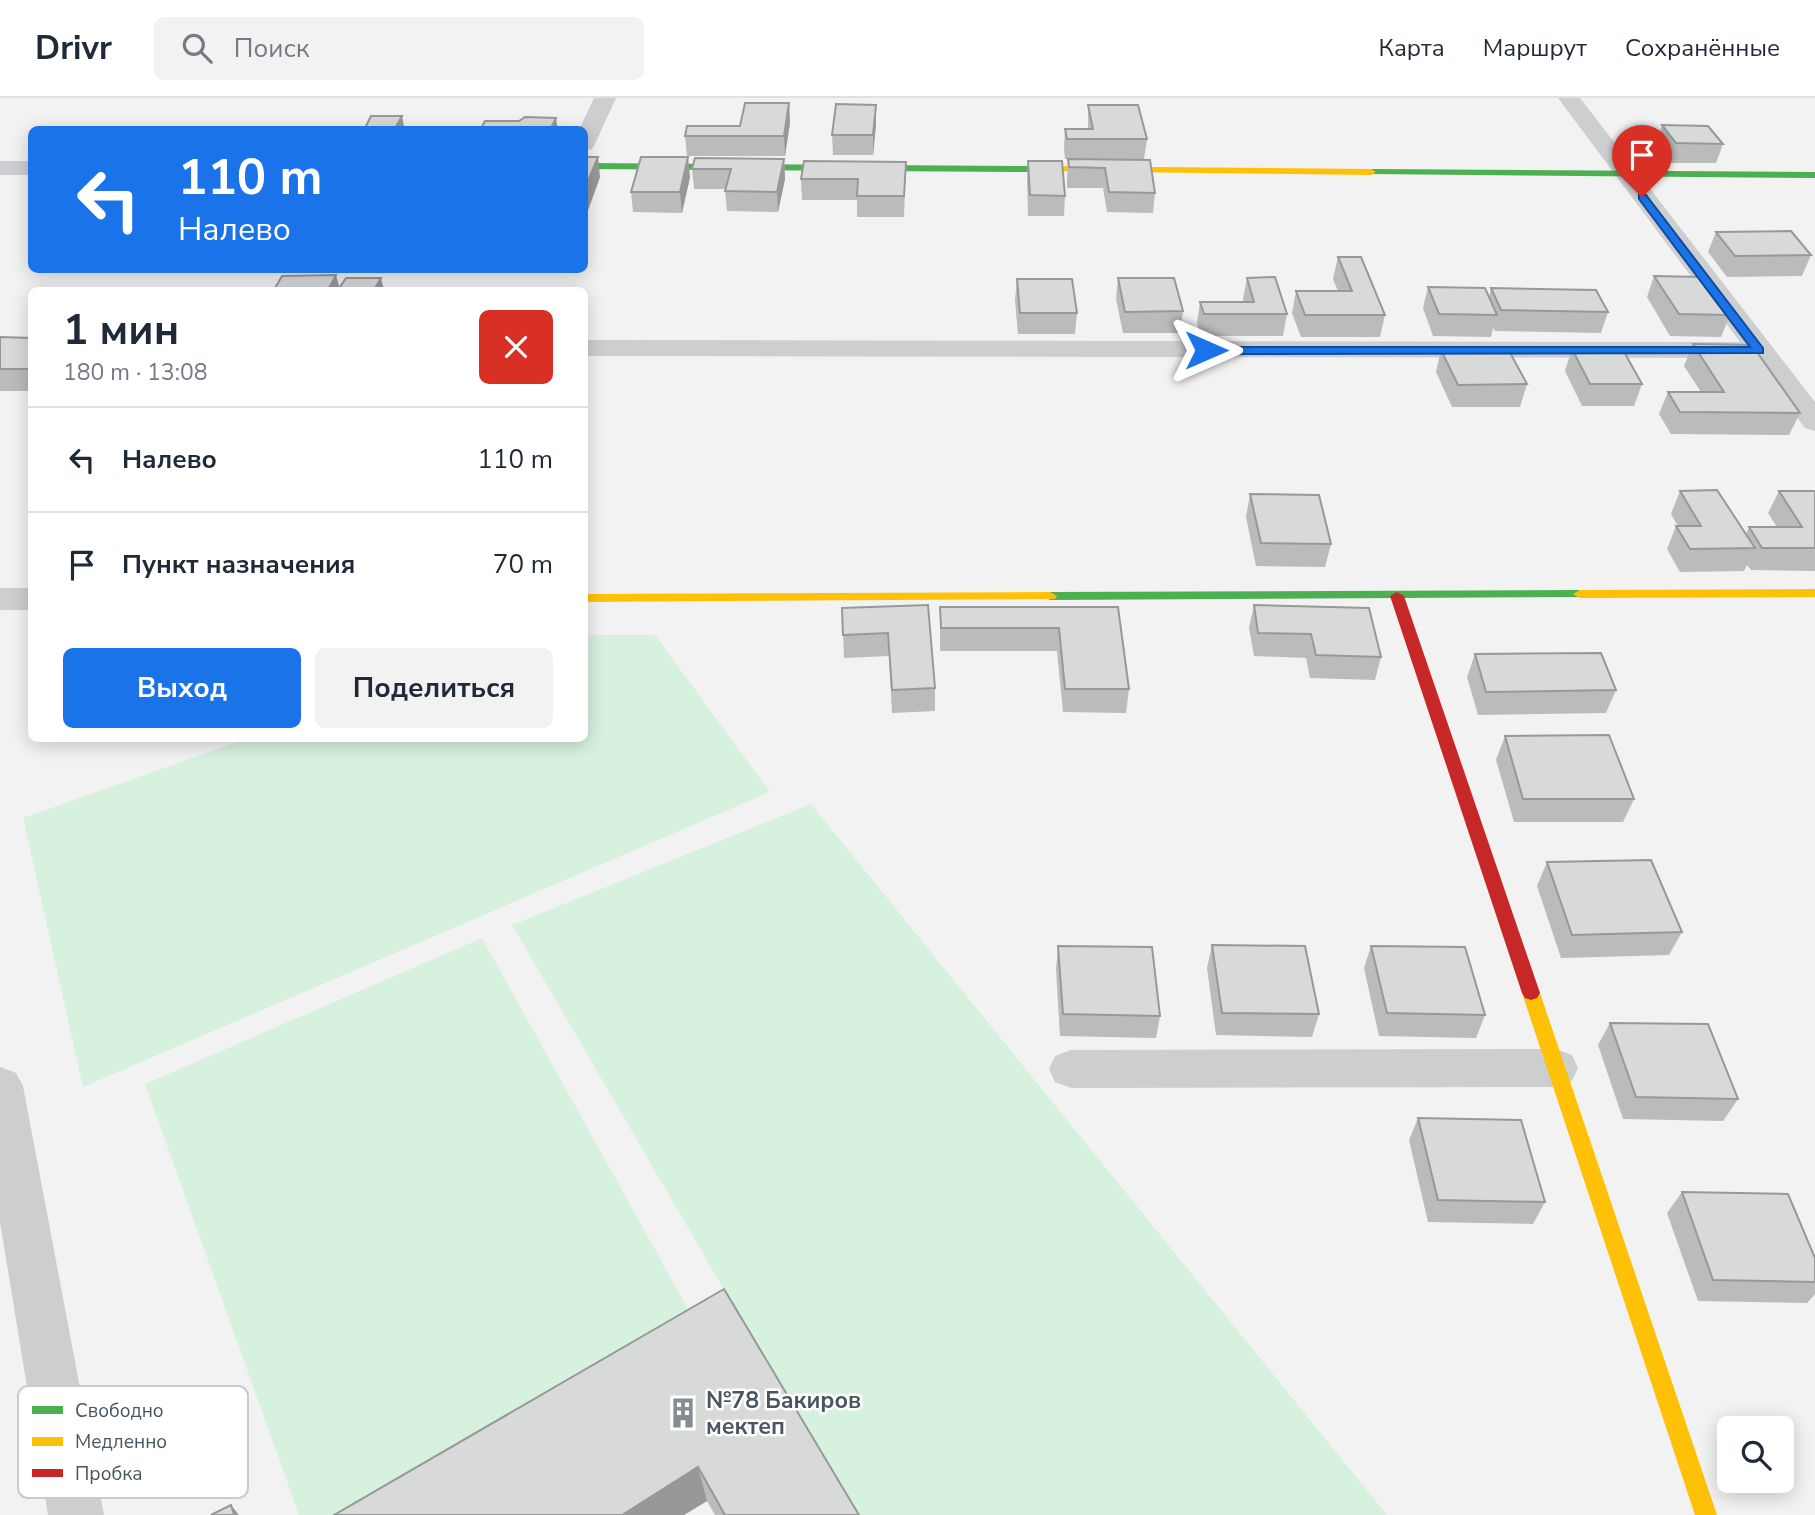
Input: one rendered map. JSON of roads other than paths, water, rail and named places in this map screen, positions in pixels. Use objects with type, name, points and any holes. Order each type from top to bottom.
[{"type":"street","points":[[588,135],[605,98]]},
{"type":"street","points":[[1569,98],[1815,422]]},
{"type":"street","points":[[588,166],[1815,175]]},
{"type":"street","points":[[0,168],[28,168]]},
{"type":"street","points":[[588,348],[1759,350]]},
{"type":"street","points":[[588,598],[1815,593]]},
{"type":"street","points":[[1398,596],[1706,1515]]},
{"type":"street","points":[[0,599],[28,599]]},
{"type":"street","points":[[1071,1069],[1556,1068]]},
{"type":"street","points":[[0,1086],[53,1386]]},
{"type":"place","name":"№78 Бакиров мектеп","points":[[683,1413]]}]
